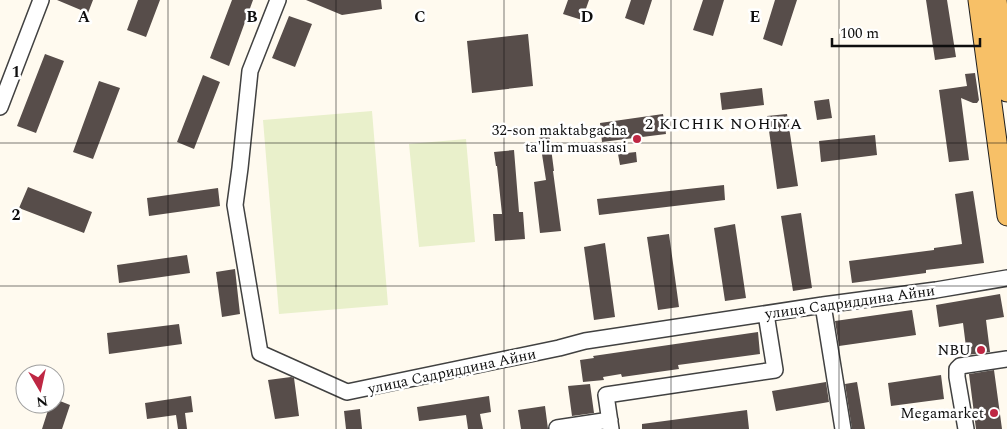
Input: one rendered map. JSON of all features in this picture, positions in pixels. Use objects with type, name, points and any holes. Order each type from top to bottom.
[{"type":"main road","points":[[978,0],[1007,216]]},
{"type":"main road","points":[[997,0],[1007,92]]},
{"type":"street","points":[[0,107],[41,0]]},
{"type":"street","name":"улица Садриддина Айни","points":[[278,0],[250,71],[240,168],[234,204],[260,353],[347,392],[585,341],[1007,278]]},
{"type":"street","points":[[823,305],[843,429]]},
{"type":"street","points":[[557,428],[610,425],[606,395],[775,370],[766,314]]},
{"type":"street","points":[[966,429],[957,378],[958,369],[960,366],[1007,359]]},
{"type":"green space","points":[[372,111],[388,305],[279,314],[263,120]]},
{"type":"green space","points":[[466,139],[475,242],[419,247],[409,144]]},
{"type":"building","points":[[57,0],[93,0],[88,13]]},
{"type":"building","points":[[138,0],[160,0],[146,37],[127,30]]},
{"type":"building","points":[[232,0],[253,0],[229,66],[210,58]]},
{"type":"building","points":[[306,0],[381,0],[382,9],[342,15]]},
{"type":"building","points":[[568,0],[589,0],[582,20],[563,14]]},
{"type":"building","points":[[631,0],[652,0],[644,25],[625,18]]},
{"type":"building","points":[[703,0],[724,0],[713,36],[693,30]]},
{"type":"building","points":[[775,0],[797,0],[782,46],[763,39]]},
{"type":"building","points":[[926,0],[947,0],[956,57],[935,60]]},
{"type":"building","points":[[289,16],[312,24],[295,67],[272,58]]},
{"type":"building","points":[[528,34],[533,86],[472,93],[467,41]]},
{"type":"building","points":[[45,54],[64,61],[36,133],[17,126]]},
{"type":"building","points":[[975,73],[979,100],[977,103],[973,103],[961,98],[969,160],[949,162],[939,90],[967,86],[965,74]]},
{"type":"building","points":[[203,75],[220,82],[194,149],[177,142]]},
{"type":"building","points":[[99,81],[120,88],[93,159],[73,152]]},
{"type":"building","points":[[762,88],[764,105],[722,110],[720,93]]},
{"type":"building","points":[[829,99],[832,118],[817,120],[814,101]]},
{"type":"building","points":[[663,114],[666,134],[602,142],[600,123]]},
{"type":"building","points":[[787,114],[798,186],[777,189],[767,116]]},
{"type":"building","points":[[549,133],[561,231],[540,233],[534,182],[546,180],[539,135]]},
{"type":"building","points":[[875,135],[877,155],[821,162],[819,141]]},
{"type":"building","points":[[514,150],[519,212],[523,212],[525,239],[495,241],[493,214],[502,214],[494,152]]},
{"type":"building","points":[[636,152],[637,162],[620,165],[618,154]]},
{"type":"building","points":[[724,185],[725,200],[599,215],[597,199]]},
{"type":"building","points":[[28,187],[92,212],[84,233],[19,208]]},
{"type":"building","points":[[218,188],[220,206],[149,216],[147,198]]},
{"type":"building","points":[[973,191],[984,263],[926,270],[926,273],[852,283],[849,261],[934,250],[934,248],[962,244],[955,194]]},
{"type":"building","points":[[801,213],[812,288],[793,291],[781,216]]},
{"type":"building","points":[[735,224],[746,298],[725,301],[714,228]]},
{"type":"building","points":[[669,234],[679,307],[658,310],[647,237]]},
{"type":"building","points":[[605,243],[615,317],[594,320],[584,247]]},
{"type":"building","points":[[187,255],[190,273],[119,283],[117,265]]},
{"type":"building","points":[[235,269],[240,314],[222,317],[216,272]]},
{"type":"building","points":[[1000,294],[1004,317],[986,320],[990,352],[967,355],[963,323],[939,327],[936,305]]},
{"type":"building","points":[[912,310],[916,335],[839,346],[835,321]]},
{"type":"building","points":[[179,324],[182,344],[109,354],[107,333]]},
{"type":"building","points":[[758,332],[760,354],[678,365],[679,369],[622,377],[621,374],[603,377],[604,380],[583,382],[580,360],[594,358],[593,356]]},
{"type":"building","points":[[994,370],[1002,429],[976,429],[969,374]]},
{"type":"building","points":[[941,375],[944,399],[891,406],[888,383]]},
{"type":"building","points":[[294,378],[299,416],[275,419],[268,380]]},
{"type":"building","points":[[826,382],[829,402],[776,411],[772,391]]},
{"type":"building","points":[[857,382],[865,429],[852,429],[845,384]]},
{"type":"building","points":[[590,384],[594,413],[572,416],[568,386]]},
{"type":"building","points":[[191,396],[193,412],[185,413],[187,429],[178,429],[176,415],[147,419],[145,403]]},
{"type":"building","points":[[489,396],[491,412],[480,414],[483,429],[468,429],[466,415],[419,421],[417,407]]},
{"type":"building","points":[[65,403],[70,405],[62,429],[42,429],[47,414],[65,414]]},
{"type":"building","points":[[545,406],[548,429],[521,429],[518,410]]},
{"type":"building","points":[[360,409],[362,429],[346,429],[344,411]]},
{"type":"building","points":[[747,410],[749,429],[642,429],[642,424]]},
{"type":"place","name":"32-son maktabgacha ta'lim muassasi","points":[[637,139]]},
{"type":"place","name":"NBU","points":[[981,350]]},
{"type":"place","name":"Megamarket","points":[[994,413]]},
{"type":"district","name":"2 KICHIK NOHIYA","points":[[724,123]]}]
